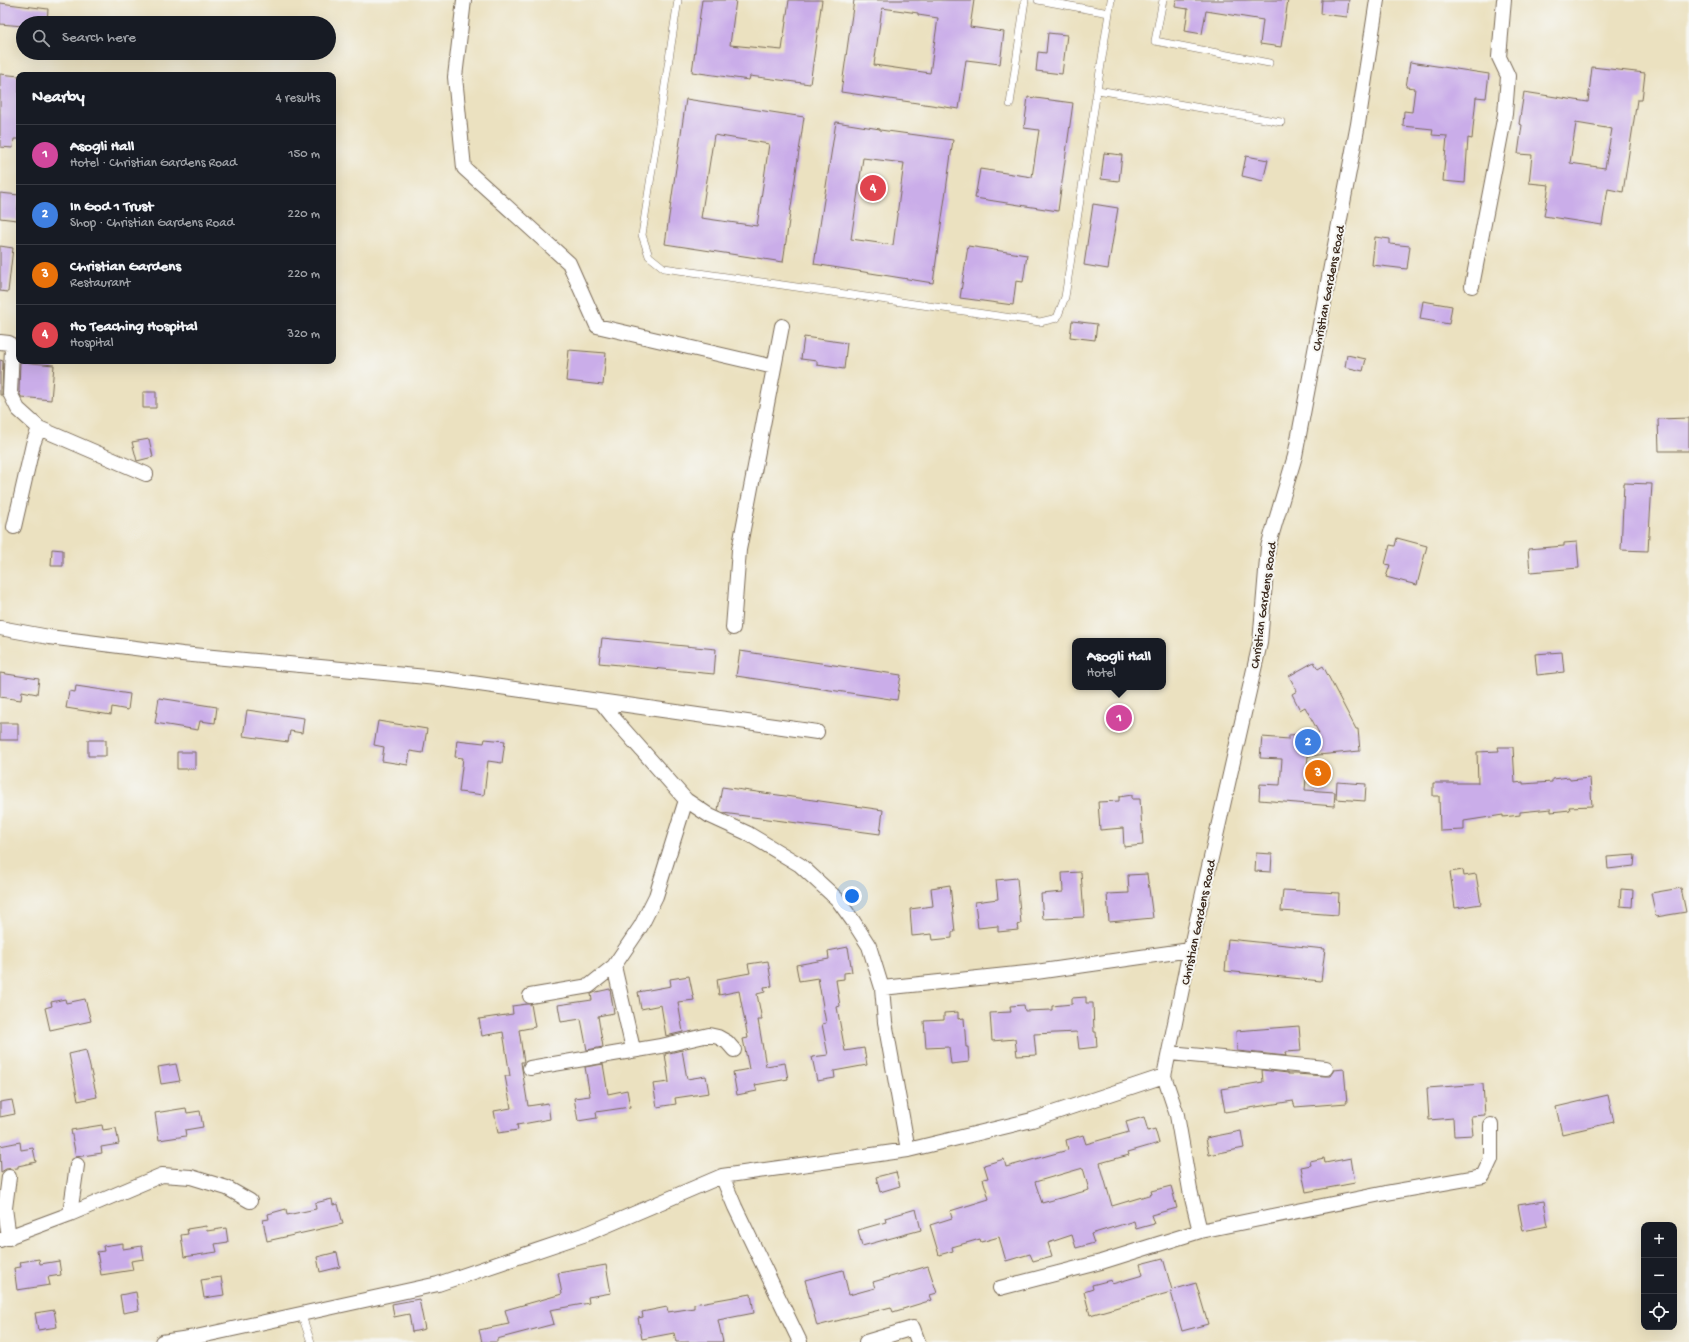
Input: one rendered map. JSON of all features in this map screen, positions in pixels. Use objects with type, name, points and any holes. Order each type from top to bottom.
[{"type":"street","points":[[464,0],[455,77],[464,168],[569,263],[597,326],[774,367]]},
{"type":"street","name":"Christian Gardens Road","points":[[1164,1076],[1170,1053],[1190,950],[1260,643],[1268,548],[1295,456],[1358,124],[1377,0]]},
{"type":"street","points":[[1472,286],[1505,114],[1508,76],[1499,57],[1504,0]]},
{"type":"street","points":[[734,628],[739,550],[782,326]]},
{"type":"street","points":[[0,342],[9,343],[12,348],[10,393],[18,409],[40,428],[146,474]]},
{"type":"street","points":[[14,527],[33,444],[40,428]]},
{"type":"street","points":[[0,628],[49,637],[182,654],[437,678],[818,732]]},
{"type":"street","points":[[601,702],[686,800],[710,816],[747,832],[800,865],[837,899],[869,946],[882,988],[885,1022],[908,1150]]},
{"type":"street","points":[[530,996],[589,986],[614,966],[640,926],[656,896],[686,800]]},
{"type":"street","points":[[882,988],[1036,972],[1190,950]]},
{"type":"street","points":[[614,966],[633,1049]]},
{"type":"street","points":[[530,1068],[714,1035],[727,1042],[734,1050]]},
{"type":"street","points":[[1170,1053],[1326,1068]]},
{"type":"street","points":[[162,1342],[196,1337],[438,1284],[589,1233],[722,1176],[908,1150],[1032,1120],[1164,1076],[1177,1115],[1190,1190],[1200,1231]]},
{"type":"street","points":[[1000,1288],[1101,1262],[1200,1231],[1386,1193],[1483,1176],[1491,1160],[1491,1125]]},
{"type":"street","points":[[70,1214],[77,1165]]},
{"type":"street","points":[[9,1177],[5,1208],[4,1239],[70,1214],[162,1175],[191,1177],[227,1188],[250,1201]]},
{"type":"street","points":[[722,1176],[735,1207],[800,1342]]},
{"type":"street","points":[[866,1342],[913,1328],[918,1342]]},
{"type":"lane","points":[[678,0],[642,235],[649,256],[664,268],[1040,322],[1056,318],[1065,297],[1111,0]]},
{"type":"lane","points":[[1010,104],[1025,0]]},
{"type":"lane","points":[[1038,0],[1072,3],[1109,13]]},
{"type":"lane","points":[[1163,0],[1155,41],[1269,63]]},
{"type":"lane","points":[[1098,90],[1282,122]]},
{"type":"lane","points":[[301,1313],[311,1342]]},
{"type":"building","points":[[702,0],[736,0],[730,45],[782,50],[789,0],[822,0],[810,84],[750,76],[749,80],[692,72]]},
{"type":"building","points":[[854,0],[974,0],[970,27],[1004,32],[1000,64],[966,60],[959,109],[841,92]],"holes":[[[882,8],[918,13],[918,15],[938,18],[930,73],[874,65]]]},
{"type":"building","points":[[1176,0],[1288,0],[1281,47],[1260,44],[1263,20],[1206,11],[1202,34],[1185,31],[1188,9],[1175,7]]},
{"type":"building","points":[[1322,0],[1349,0],[1347,17],[1321,14]]},
{"type":"building","points":[[0,3],[48,9],[48,16],[16,16],[16,25],[0,24]]},
{"type":"building","points":[[1048,33],[1067,35],[1062,74],[1036,71],[1038,52],[1046,53]]},
{"type":"building","points":[[1410,62],[1489,74],[1486,98],[1476,97],[1472,139],[1468,138],[1465,183],[1443,181],[1447,136],[1432,135],[1433,129],[1403,126],[1404,111],[1412,112],[1415,88],[1406,87]]},
{"type":"building","points":[[1592,67],[1645,73],[1642,100],[1637,100],[1623,192],[1608,189],[1602,225],[1544,216],[1549,185],[1529,183],[1532,155],[1518,154],[1522,125],[1519,124],[1524,92],[1588,102]],"holes":[[[1576,123],[1612,129],[1605,168],[1570,163]]]},
{"type":"building","points":[[0,74],[16,76],[16,139],[14,139],[13,148],[0,147]]},
{"type":"building","points":[[1028,97],[1073,103],[1058,211],[975,198],[980,169],[1032,177],[1039,130],[1024,128]]},
{"type":"building","points":[[686,99],[804,117],[783,262],[665,244]],"holes":[[[714,135],[769,144],[757,226],[701,218]]]},
{"type":"building","points":[[836,122],[880,130],[953,140],[933,283],[814,264]],"holes":[[[863,158],[904,163],[893,245],[851,239]]]},
{"type":"building","points":[[1104,153],[1122,155],[1119,181],[1101,179]]},
{"type":"building","points":[[1246,156],[1268,160],[1263,181],[1242,176]]},
{"type":"building","points":[[0,193],[16,195],[16,220],[0,218]]},
{"type":"building","points":[[1093,204],[1118,208],[1108,269],[1084,265]]},
{"type":"building","points":[[1375,237],[1390,239],[1390,244],[1410,246],[1407,269],[1372,265]]},
{"type":"building","points":[[0,246],[13,248],[8,292],[0,291]]},
{"type":"building","points":[[968,246],[1027,255],[1023,282],[1016,281],[1013,305],[960,298]]},
{"type":"building","points":[[1423,301],[1452,306],[1449,324],[1420,319]]},
{"type":"building","points":[[1072,321],[1097,324],[1095,340],[1070,337]]},
{"type":"building","points":[[804,337],[847,343],[844,369],[817,365],[817,361],[801,359]]},
{"type":"building","points":[[569,350],[606,353],[603,385],[566,381]]},
{"type":"building","points":[[1347,355],[1366,359],[1363,371],[1345,367]]},
{"type":"building","points":[[0,360],[3,361],[2,395],[0,395]]},
{"type":"building","points":[[20,364],[54,365],[51,400],[21,397],[19,391]]},
{"type":"building","points":[[143,392],[156,392],[156,408],[143,408]]},
{"type":"building","points":[[1689,418],[1689,451],[1659,451],[1658,419]]},
{"type":"building","points":[[149,439],[153,457],[137,461],[132,442]]},
{"type":"building","points":[[1624,483],[1652,484],[1648,551],[1621,550]]},
{"type":"building","points":[[1397,538],[1427,546],[1417,585],[1386,577],[1390,565],[1385,564],[1390,545],[1395,546]]},
{"type":"building","points":[[1577,542],[1579,568],[1530,572],[1528,549],[1564,546],[1564,543]]},
{"type":"building","points":[[52,549],[63,550],[63,566],[51,566]]},
{"type":"building","points":[[602,638],[716,649],[714,674],[599,663]]},
{"type":"building","points":[[740,651],[901,675],[897,700],[736,676]]},
{"type":"building","points":[[1562,652],[1564,672],[1537,675],[1535,654]]},
{"type":"building","points":[[1314,662],[1318,669],[1323,666],[1356,729],[1358,729],[1360,751],[1308,756],[1305,790],[1335,792],[1334,806],[1259,800],[1260,784],[1280,785],[1282,759],[1260,758],[1262,737],[1289,739],[1289,735],[1319,733],[1305,707],[1300,710],[1292,694],[1297,691],[1289,676]]},
{"type":"building","points":[[0,673],[39,679],[37,694],[22,691],[21,700],[0,697]]},
{"type":"building","points":[[76,686],[130,694],[128,710],[112,707],[111,715],[66,708],[69,691],[75,692]]},
{"type":"building","points":[[159,698],[217,707],[215,723],[200,721],[198,730],[155,723]]},
{"type":"building","points":[[247,710],[304,718],[302,733],[290,731],[288,742],[243,736]]},
{"type":"building","points":[[378,721],[427,729],[423,753],[410,751],[408,765],[382,761],[384,747],[374,745]]},
{"type":"building","points":[[0,723],[18,723],[18,740],[0,740]]},
{"type":"building","points":[[485,739],[505,741],[502,763],[488,761],[484,795],[459,792],[463,758],[455,757],[457,740],[484,743]]},
{"type":"building","points":[[88,740],[106,740],[106,756],[88,756]]},
{"type":"building","points":[[1498,747],[1513,747],[1515,783],[1523,782],[1523,784],[1552,782],[1552,779],[1569,777],[1570,780],[1590,778],[1592,806],[1569,807],[1570,810],[1551,812],[1551,809],[1520,812],[1520,815],[1503,817],[1503,815],[1464,821],[1464,830],[1440,831],[1439,796],[1433,796],[1433,783],[1478,783],[1477,752],[1499,751]]},
{"type":"building","points":[[177,752],[195,752],[195,769],[177,769]]},
{"type":"building","points":[[1337,782],[1366,784],[1365,801],[1336,799]]},
{"type":"building","points":[[722,787],[883,810],[880,834],[723,813],[718,810]]},
{"type":"building","points":[[1132,795],[1132,799],[1140,799],[1143,845],[1124,847],[1123,828],[1100,830],[1098,802],[1119,801],[1119,797]]},
{"type":"building","points":[[1256,853],[1272,854],[1271,872],[1255,871]]},
{"type":"building","points":[[1635,855],[1634,866],[1608,869],[1607,857]]},
{"type":"building","points":[[1463,870],[1464,876],[1476,874],[1481,904],[1455,908],[1450,872]]},
{"type":"building","points":[[1081,872],[1084,917],[1043,919],[1041,894],[1063,892],[1062,873]]},
{"type":"building","points":[[1147,874],[1153,918],[1109,922],[1107,894],[1129,893],[1128,875]]},
{"type":"building","points":[[1017,878],[1021,924],[1017,925],[1018,930],[998,932],[998,926],[978,928],[975,902],[998,899],[996,880]]},
{"type":"building","points":[[950,885],[955,932],[952,932],[952,938],[933,940],[932,934],[912,936],[910,909],[933,906],[931,888]]},
{"type":"building","points":[[1681,888],[1686,912],[1656,917],[1651,893]]},
{"type":"building","points":[[1621,889],[1633,890],[1632,907],[1620,906]]},
{"type":"building","points":[[1283,890],[1339,893],[1338,915],[1281,911]]},
{"type":"building","points":[[1228,939],[1325,949],[1321,981],[1225,971]]},
{"type":"building","points":[[848,947],[852,972],[844,973],[844,979],[836,980],[840,1006],[837,1007],[845,1051],[864,1048],[867,1065],[834,1071],[835,1078],[817,1081],[812,1057],[828,1055],[822,1024],[826,1023],[818,978],[799,981],[796,965],[829,959],[828,951]]},
{"type":"building","points":[[768,961],[772,986],[764,987],[765,992],[757,994],[762,1020],[758,1020],[766,1066],[785,1063],[788,1079],[755,1085],[757,1091],[737,1095],[733,1072],[749,1069],[743,1039],[748,1038],[739,991],[719,995],[717,979],[750,973],[748,964]]},
{"type":"building","points":[[689,976],[694,1000],[678,1002],[683,1032],[666,1036],[661,1005],[641,1009],[638,992],[671,986],[670,979]]},
{"type":"building","points":[[610,989],[614,1013],[598,1016],[603,1047],[587,1050],[581,1019],[561,1022],[558,1005],[592,1000],[591,994]]},
{"type":"building","points":[[1086,997],[1086,1003],[1093,1003],[1094,1032],[1096,1032],[1097,1047],[1079,1049],[1077,1032],[1034,1034],[1036,1055],[1017,1056],[1015,1039],[992,1041],[990,1013],[1011,1012],[1010,1006],[1024,1005],[1025,1011],[1052,1010],[1052,1006],[1072,1004],[1072,998]]},
{"type":"building","points":[[65,999],[66,1003],[85,999],[91,1021],[50,1030],[45,1008],[52,1006],[51,1002]]},
{"type":"building","points":[[531,1004],[535,1027],[519,1030],[524,1062],[521,1062],[528,1106],[548,1103],[550,1119],[517,1125],[518,1130],[498,1133],[494,1111],[511,1108],[505,1076],[510,1076],[503,1032],[482,1036],[479,1019],[513,1014],[512,1006]]},
{"type":"building","points":[[958,1012],[958,1019],[964,1018],[966,1047],[968,1047],[969,1062],[951,1064],[949,1047],[926,1048],[924,1021],[944,1020],[944,1013]]},
{"type":"building","points":[[1299,1026],[1301,1051],[1285,1052],[1286,1056],[1237,1051],[1236,1031]]},
{"type":"building","points":[[86,1050],[97,1097],[78,1101],[69,1054]]},
{"type":"building","points":[[682,1050],[687,1079],[706,1076],[709,1093],[675,1098],[676,1104],[657,1107],[653,1084],[669,1082],[665,1054]]},
{"type":"building","points":[[176,1064],[180,1081],[161,1084],[158,1067]]},
{"type":"building","points":[[603,1064],[608,1094],[627,1090],[630,1107],[596,1112],[597,1118],[578,1121],[574,1098],[590,1096],[585,1067]]},
{"type":"building","points":[[1344,1069],[1347,1103],[1295,1107],[1293,1101],[1225,1112],[1221,1089],[1263,1082],[1262,1070],[1288,1074],[1330,1076],[1334,1070]]},
{"type":"building","points":[[1483,1084],[1485,1115],[1471,1116],[1473,1135],[1454,1136],[1453,1118],[1429,1120],[1427,1088]]},
{"type":"building","points":[[1608,1095],[1614,1122],[1562,1134],[1556,1107]]},
{"type":"building","points":[[12,1100],[15,1114],[0,1117],[0,1102]]},
{"type":"building","points":[[186,1108],[187,1113],[200,1111],[203,1127],[185,1130],[186,1136],[159,1140],[155,1113]]},
{"type":"building","points":[[1144,1117],[1148,1131],[1155,1129],[1159,1143],[1128,1152],[1129,1155],[1100,1163],[1112,1206],[1152,1194],[1151,1191],[1171,1186],[1177,1208],[1151,1215],[1154,1224],[1136,1229],[1134,1221],[1091,1234],[1094,1243],[1076,1248],[1072,1235],[1048,1243],[1052,1256],[1033,1261],[1030,1254],[1006,1261],[999,1237],[981,1242],[980,1239],[952,1247],[953,1251],[939,1255],[930,1225],[952,1218],[950,1211],[989,1199],[983,1179],[988,1178],[984,1165],[1004,1159],[1006,1167],[1068,1150],[1066,1140],[1083,1135],[1086,1144],[1129,1132],[1126,1122]],"holes":[[[1083,1168],[1089,1190],[1042,1203],[1035,1182]]]},
{"type":"building","points":[[102,1125],[103,1130],[116,1128],[119,1144],[101,1147],[102,1153],[76,1157],[71,1130]]},
{"type":"building","points":[[1241,1131],[1244,1148],[1209,1155],[1206,1138]]},
{"type":"building","points":[[20,1142],[21,1150],[33,1148],[36,1162],[18,1166],[18,1168],[6,1169],[1,1172],[0,1146]]},
{"type":"building","points":[[1324,1158],[1325,1163],[1351,1158],[1355,1183],[1306,1192],[1301,1167],[1311,1165],[1310,1161]]},
{"type":"building","points":[[896,1172],[900,1186],[880,1192],[876,1177]]},
{"type":"building","points":[[332,1199],[333,1205],[338,1204],[343,1224],[267,1241],[263,1220],[269,1219],[268,1214],[286,1209],[287,1215],[316,1209],[315,1203]]},
{"type":"building","points":[[1544,1201],[1548,1226],[1523,1231],[1518,1205]]},
{"type":"building","points":[[916,1209],[921,1230],[862,1246],[858,1230],[886,1222],[885,1218]]},
{"type":"building","points":[[206,1226],[207,1231],[226,1228],[228,1242],[215,1244],[217,1252],[184,1257],[181,1235],[188,1234],[187,1229]]},
{"type":"building","points":[[123,1243],[123,1249],[142,1246],[144,1259],[131,1261],[133,1270],[101,1275],[97,1252],[104,1251],[103,1246]]},
{"type":"building","points":[[337,1252],[340,1267],[320,1272],[317,1257]]},
{"type":"building","points":[[1163,1258],[1172,1290],[1196,1283],[1208,1324],[1182,1331],[1171,1292],[1090,1315],[1084,1292],[1093,1289],[1092,1285],[1111,1280],[1112,1284],[1143,1275],[1140,1264]]},
{"type":"building","points":[[39,1259],[40,1264],[59,1261],[61,1275],[48,1277],[50,1285],[17,1290],[14,1268],[21,1267],[20,1262]]},
{"type":"building","points":[[606,1265],[611,1293],[588,1297],[589,1303],[550,1310],[554,1324],[497,1339],[497,1342],[482,1342],[479,1330],[509,1324],[505,1310],[562,1294],[558,1273]]},
{"type":"building","points":[[928,1266],[937,1293],[930,1295],[932,1300],[893,1312],[891,1307],[817,1326],[805,1280],[843,1270],[849,1295],[875,1288],[873,1282]]},
{"type":"building","points":[[221,1277],[224,1295],[204,1298],[201,1280]]},
{"type":"building","points":[[136,1292],[139,1310],[123,1313],[120,1295]]},
{"type":"building","points":[[751,1294],[754,1313],[718,1320],[723,1342],[676,1342],[674,1333],[642,1339],[638,1318],[643,1317],[642,1312],[667,1307],[668,1312],[694,1308],[694,1304]]},
{"type":"building","points":[[419,1299],[425,1329],[412,1332],[409,1314],[394,1317],[392,1304]]},
{"type":"building","points":[[54,1310],[57,1327],[38,1330],[35,1313]]},
{"type":"place","name":"Ho Teaching Hospital","points":[[873,188]]},
{"type":"place","name":"Asogli Hall","points":[[1119,718]]},
{"type":"place","name":"In God 1 Trust","points":[[1308,742]]},
{"type":"place","name":"Christian Gardens","points":[[1318,773]]}]
